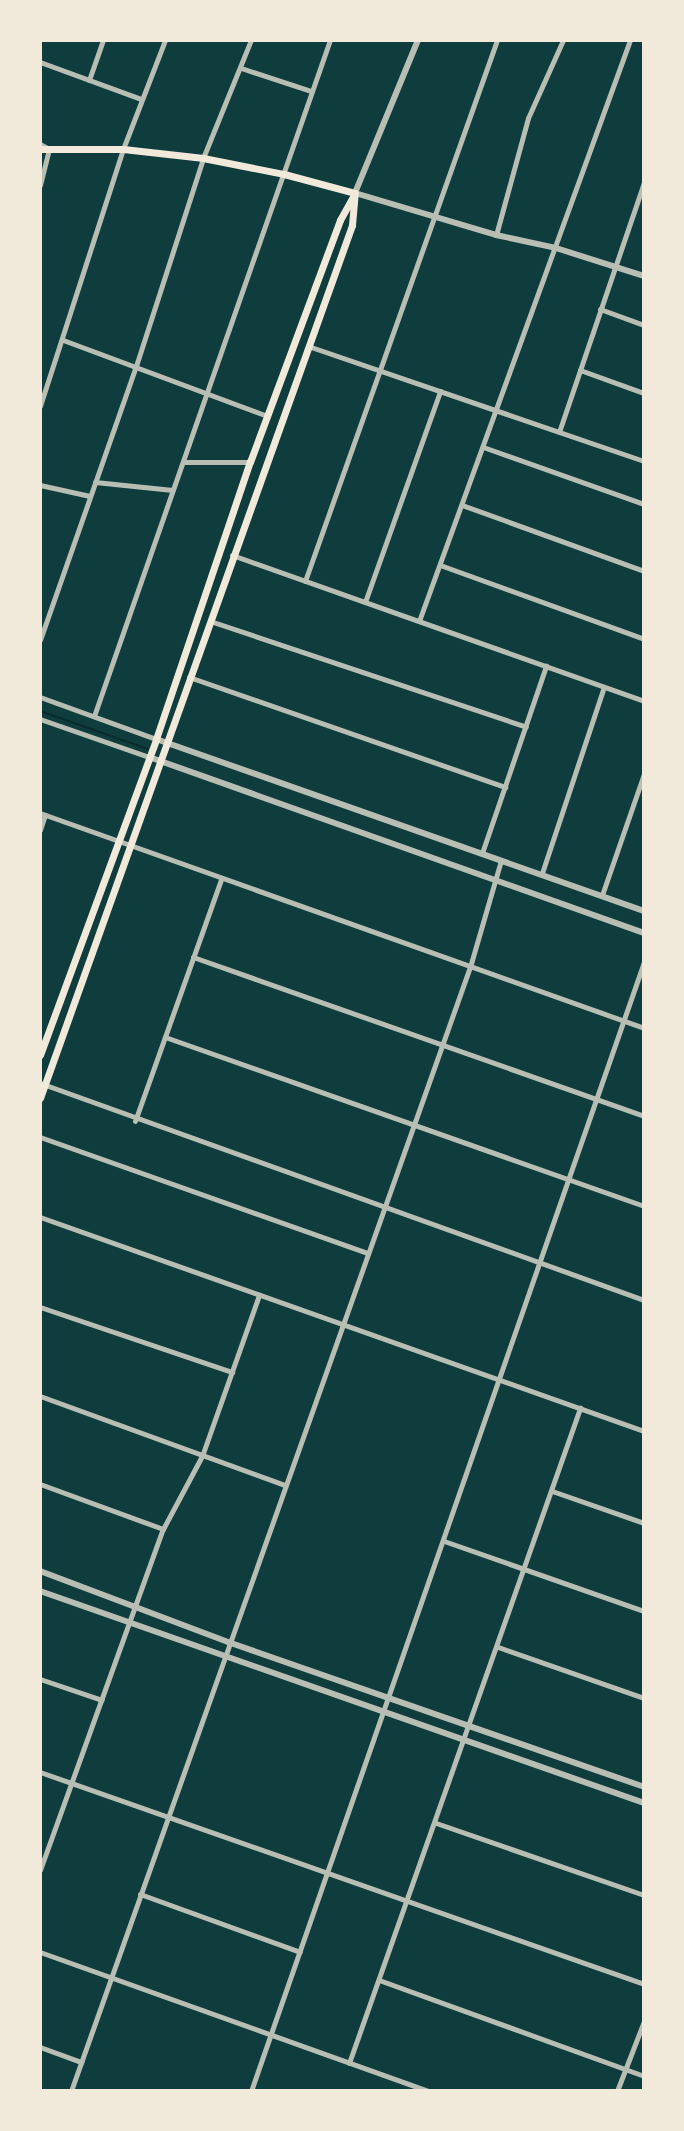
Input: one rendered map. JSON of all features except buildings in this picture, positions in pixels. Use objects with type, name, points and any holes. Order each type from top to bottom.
[{"type":"main road","points":[[43,147],[123,149],[203,158],[284,174],[355,193]]},
{"type":"main road","points":[[40,1098],[42,1084],[132,846],[231,555],[352,225],[355,193]]},
{"type":"main road","points":[[40,1055],[156,739],[250,462],[340,220],[355,193]]},
{"type":"street","points":[[89,80],[103,40]]},
{"type":"street","points":[[40,406],[123,149],[165,40]]},
{"type":"street","points":[[40,640],[136,366],[203,158],[251,40]]},
{"type":"street","points":[[94,716],[330,40]]},
{"type":"street","points":[[418,40],[355,193],[496,235],[556,248],[644,276]]},
{"type":"street","points":[[305,581],[497,40]]},
{"type":"street","points":[[496,235],[528,118],[563,40]]},
{"type":"street","points":[[419,621],[556,248],[600,113],[630,40]]},
{"type":"street","points":[[40,62],[141,99]]},
{"type":"street","points":[[241,68],[311,91]]},
{"type":"street","points":[[40,185],[43,147]]},
{"type":"street","points":[[559,432],[644,182]]},
{"type":"street","points":[[600,309],[644,325]]},
{"type":"street","points":[[63,340],[267,416]]},
{"type":"street","points":[[307,346],[644,461]]},
{"type":"street","points":[[580,370],[644,393]]},
{"type":"street","points":[[365,602],[440,391]]},
{"type":"street","points":[[483,447],[644,504]]},
{"type":"street","points":[[183,462],[250,462]]},
{"type":"street","points":[[95,482],[173,490]]},
{"type":"street","points":[[40,485],[90,496]]},
{"type":"street","points":[[462,505],[644,571]]},
{"type":"street","points":[[231,555],[644,701]]},
{"type":"street","points":[[440,565],[644,639]]},
{"type":"street","points":[[209,621],[526,727]]},
{"type":"street","points":[[482,853],[546,666]]},
{"type":"street","points":[[188,676],[505,787]]},
{"type":"street","points":[[542,873],[604,687]]},
{"type":"street","points":[[40,697],[644,911]]},
{"type":"street","points":[[40,719],[644,933]]},
{"type":"street","points":[[602,895],[644,774]]},
{"type":"street","points":[[40,830],[43,814],[221,880],[644,1028]]},
{"type":"street","points":[[71,2091],[470,967],[501,860]]},
{"type":"street","points":[[135,1121],[221,880]]},
{"type":"street","points":[[193,957],[644,1116]]},
{"type":"street","points":[[251,2091],[644,962]]},
{"type":"street","points":[[165,1037],[644,1206]]},
{"type":"street","points":[[42,1084],[135,1121],[644,1300]]},
{"type":"street","points":[[40,1137],[367,1253]]},
{"type":"street","points":[[40,1217],[644,1431]]},
{"type":"street","points":[[41,1866],[163,1529],[202,1456],[259,1295]]},
{"type":"street","points":[[40,1307],[232,1372]]},
{"type":"street","points":[[40,1396],[284,1485]]},
{"type":"street","points":[[349,2063],[471,1726],[580,1408]]},
{"type":"street","points":[[40,1484],[163,1529]]},
{"type":"street","points":[[552,1491],[644,1523]]},
{"type":"street","points":[[444,1541],[644,1611]]},
{"type":"street","points":[[40,1571],[137,1605],[228,1642],[644,1787]]},
{"type":"street","points":[[40,1591],[644,1803]]},
{"type":"street","points":[[498,1647],[644,1698]]},
{"type":"street","points":[[40,1679],[102,1700]]},
{"type":"street","points":[[40,1772],[644,1984]]},
{"type":"street","points":[[436,1823],[644,1895]]},
{"type":"street","points":[[140,1894],[300,1952]]},
{"type":"street","points":[[40,1952],[428,2091]]},
{"type":"street","points":[[379,1980],[644,2076]]},
{"type":"street","points":[[617,2091],[644,2021]]},
{"type":"street","points":[[40,2047],[81,2062]]},
{"type":"waterway","points":[[40,711],[148,749]]}]
